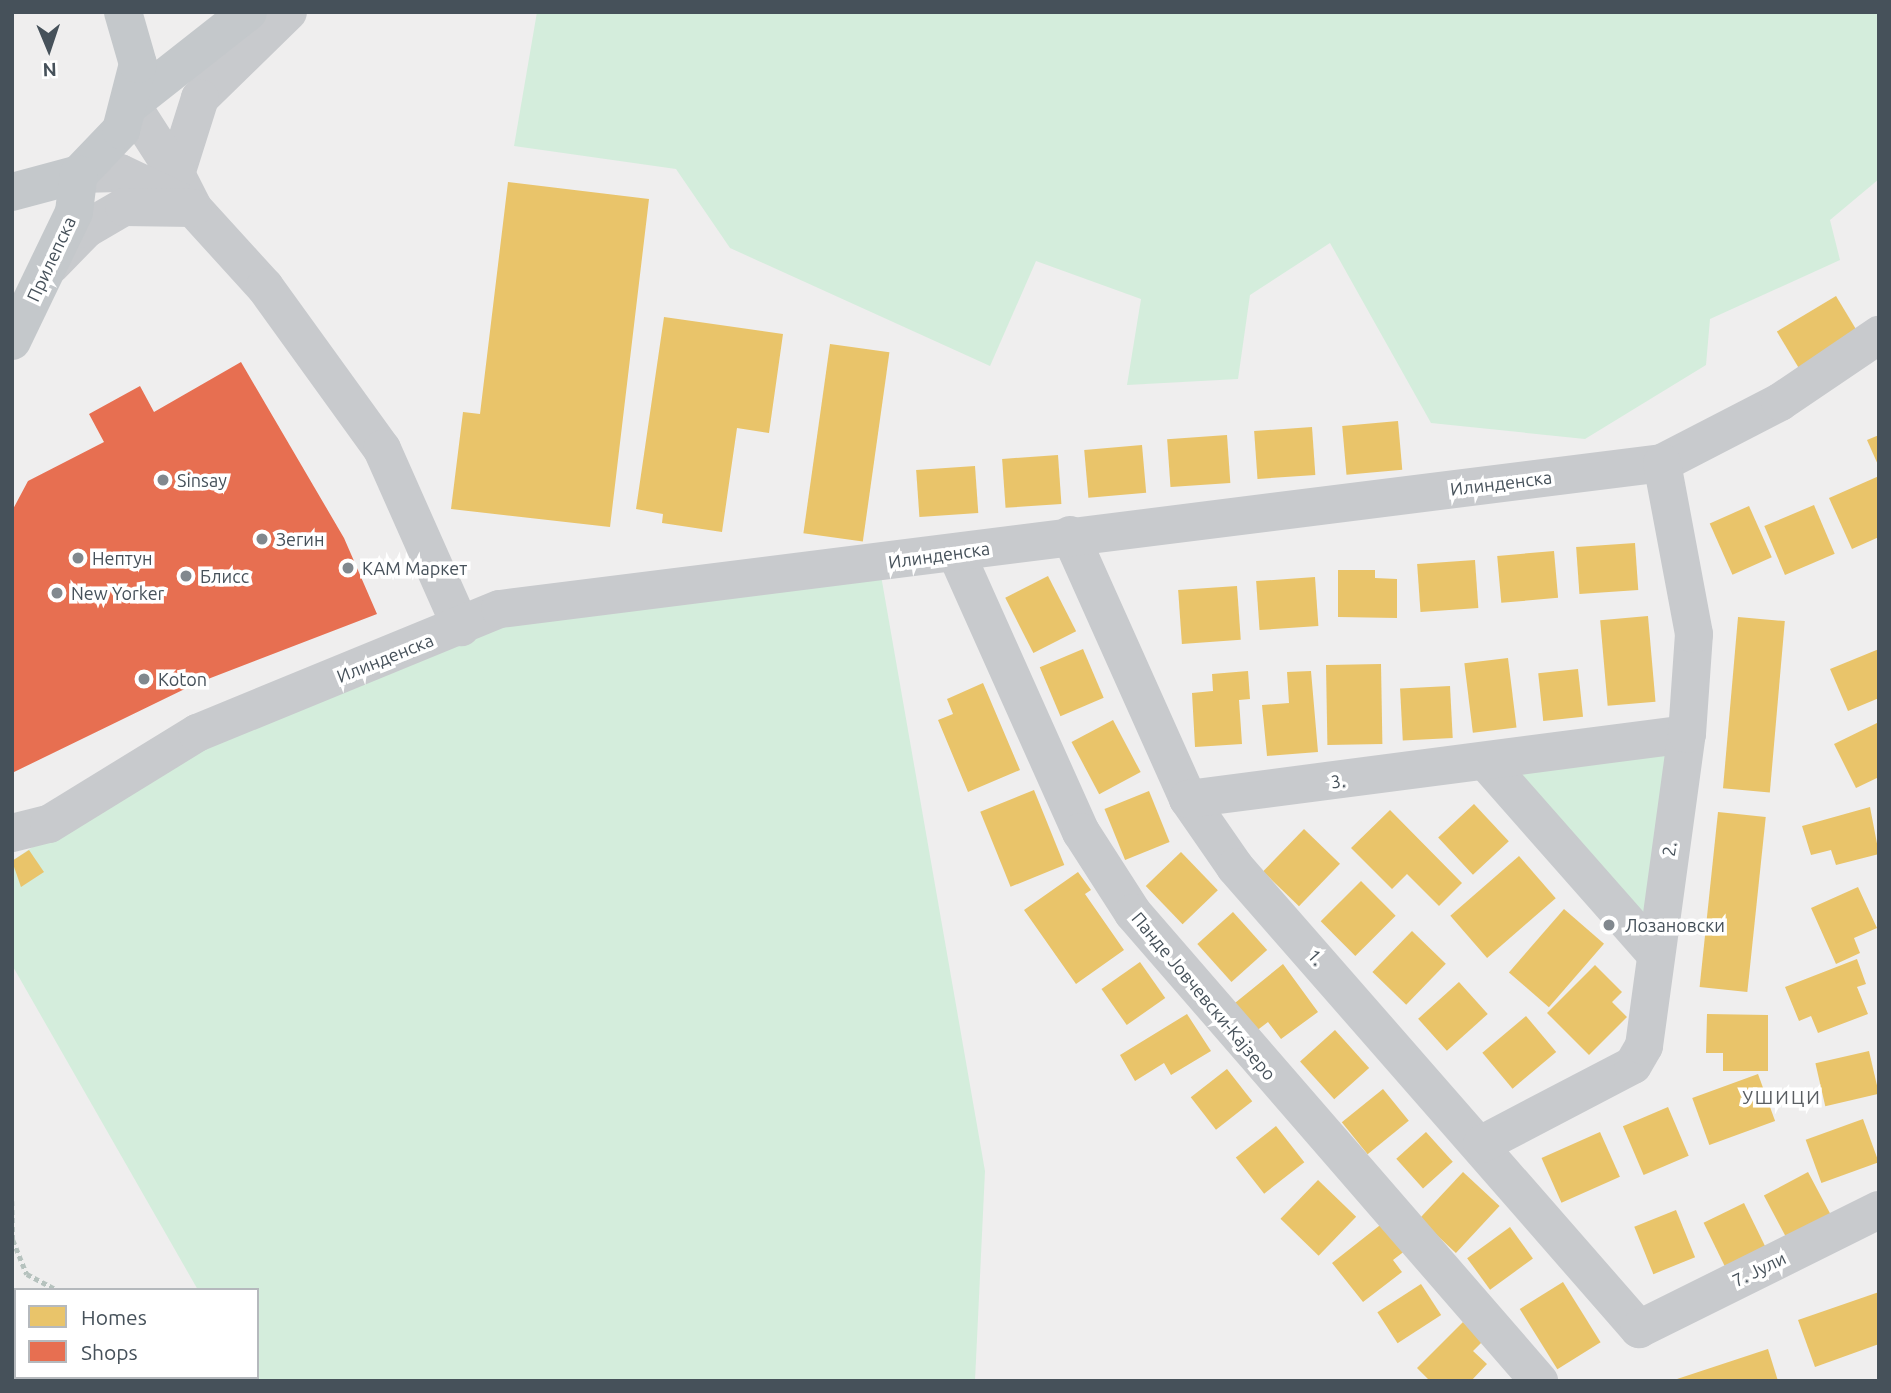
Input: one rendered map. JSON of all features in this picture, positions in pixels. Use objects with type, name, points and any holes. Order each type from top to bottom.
[{"type":"main road","points":[[12,191],[79,174],[103,155],[131,104],[138,64],[123,12]]},
{"type":"main road","points":[[131,104],[248,12]]},
{"type":"main road","name":"Прилепска","points":[[12,341],[75,212],[79,174]]},
{"type":"street","points":[[176,174],[200,98],[288,12]]},
{"type":"street","points":[[131,104],[176,174],[192,208],[265,287],[382,449],[461,627]]},
{"type":"street","points":[[79,174],[120,173],[192,208]]},
{"type":"street","points":[[47,270],[86,229],[124,207],[192,208]]},
{"type":"street","name":"Илинденска","points":[[12,833],[49,824],[197,733],[500,609],[956,553],[1070,535],[1662,463],[1780,402],[1879,335]]},
{"type":"street","name":"2.","points":[[1482,1144],[1633,1065],[1644,1046],[1653,951],[1687,734],[1694,634],[1662,463]]},
{"type":"street","name":"1.","points":[[1070,535],[1188,799],[1236,867],[1482,1144],[1639,1329]]},
{"type":"street","name":"Панде Јовчевски-Кајзеро","points":[[956,553],[1081,832],[1133,913],[1539,1381]]},
{"type":"street","name":"3.","points":[[1188,799],[1488,764],[1687,734]]},
{"type":"street","points":[[1488,764],[1653,951]]},
{"type":"street","name":"7. Јули","points":[[1639,1329],[1879,1210]]},
{"type":"path","points":[[12,1201],[13,1240],[27,1274],[53,1288]]},
{"type":"green space","points":[[537,12],[1879,12],[1879,179],[1830,220],[1840,260],[1710,319],[1706,365],[1585,439],[1431,423],[1330,243],[1250,295],[1238,379],[1127,385],[1141,299],[1036,261],[990,366],[730,248],[676,169],[514,146]]},
{"type":"green space","points":[[879,564],[985,1171],[975,1381],[250,1381],[259,1379],[259,1288],[197,1288],[12,965],[12,861],[53,833],[49,824],[500,609]]},
{"type":"green space","points":[[1687,734],[1653,951],[1488,764]]},
{"type":"building: Homes","points":[[508,182],[649,199],[610,527],[451,509],[463,412],[480,414]]},
{"type":"building: Homes","points":[[1836,296],[1860,336],[1801,372],[1777,332]]},
{"type":"building: Homes","points":[[664,317],[783,334],[769,433],[737,428],[722,532],[662,523],[663,514],[636,509]]},
{"type":"building: Homes","points":[[830,344],[889,352],[863,541],[803,533]]},
{"type":"building: Homes","points":[[1398,421],[1402,470],[1346,475],[1342,426]]},
{"type":"building: Homes","points":[[1312,427],[1315,475],[1257,479],[1254,431]]},
{"type":"building: Homes","points":[[1227,435],[1230,483],[1170,487],[1167,439]]},
{"type":"building: Homes","points":[[1879,435],[1879,467],[1867,440]]},
{"type":"building: Homes","points":[[1142,445],[1146,493],[1088,498],[1084,450]]},
{"type":"building: Homes","points":[[1058,455],[1061,504],[1006,508],[1002,459]]},
{"type":"building: Homes","points":[[975,466],[978,513],[919,517],[916,470]]},
{"type":"building: Homes","points":[[1879,476],[1879,537],[1852,549],[1829,498]]},
{"type":"building: Homes","points":[[1814,505],[1835,554],[1785,575],[1764,526]]},
{"type":"building: Homes","points":[[1749,506],[1772,557],[1732,575],[1710,523]]},
{"type":"building: Homes","points":[[1635,543],[1638,590],[1579,594],[1576,547]]},
{"type":"building: Homes","points":[[1554,551],[1558,598],[1501,603],[1497,556]]},
{"type":"building: Homes","points":[[1475,560],[1478,608],[1420,612],[1417,564]]},
{"type":"building: Homes","points":[[1338,570],[1375,570],[1375,578],[1397,579],[1397,618],[1338,617]]},
{"type":"building: Homes","points":[[1048,576],[1076,631],[1033,653],[1005,598]]},
{"type":"building: Homes","points":[[1315,577],[1318,626],[1260,630],[1256,581]]},
{"type":"building: Homes","points":[[1237,586],[1241,640],[1182,644],[1178,590]]},
{"type":"building: Homes","points":[[1648,616],[1655,702],[1608,706],[1600,620]]},
{"type":"building: Homes","points":[[1738,617],[1785,621],[1770,792],[1723,788]]},
{"type":"building: Homes","points":[[1083,649],[1104,698],[1060,716],[1040,667]]},
{"type":"building: Homes","points":[[1879,649],[1879,698],[1848,711],[1830,669]]},
{"type":"building: Homes","points":[[1508,658],[1517,727],[1473,733],[1464,663]]},
{"type":"building: Homes","points":[[1381,664],[1382,744],[1327,745],[1326,665]]},
{"type":"building: Homes","points":[[1578,669],[1583,717],[1543,721],[1538,673]]},
{"type":"building: Homes","points":[[1248,671],[1250,699],[1239,700],[1242,744],[1195,747],[1192,693],[1213,691],[1212,674]]},
{"type":"building: Homes","points":[[1311,671],[1318,752],[1267,756],[1262,705],[1289,703],[1287,672]]},
{"type":"building: Homes","points":[[983,683],[1020,770],[968,792],[938,720],[953,714],[947,699]]},
{"type":"building: Homes","points":[[1450,686],[1453,738],[1403,741],[1400,689]]},
{"type":"building: Homes","points":[[1113,720],[1141,772],[1099,794],[1072,742]]},
{"type":"building: Homes","points":[[1879,722],[1879,777],[1856,788],[1834,744]]},
{"type":"building: Homes","points":[[1034,790],[1064,865],[1011,887],[980,812]]},
{"type":"building: Homes","points":[[1149,791],[1170,842],[1125,860],[1104,809]]},
{"type":"building: Homes","points":[[1474,804],[1509,841],[1473,875],[1438,837]]},
{"type":"building: Homes","points":[[1870,807],[1879,854],[1836,865],[1831,850],[1811,855],[1802,826]]},
{"type":"building: Homes","points":[[1390,810],[1462,883],[1439,906],[1407,874],[1392,889],[1351,848]]},
{"type":"building: Homes","points":[[1718,812],[1766,817],[1747,992],[1700,987]]},
{"type":"building: Homes","points":[[1304,829],[1340,864],[1299,906],[1263,871]]},
{"type":"building: Homes","points":[[29,850],[44,872],[21,887],[12,861]]},
{"type":"building: Homes","points":[[1181,852],[1218,890],[1183,924],[1146,886]]},
{"type":"building: Homes","points":[[1519,856],[1556,898],[1487,958],[1450,916]]},
{"type":"building: Homes","points":[[1078,872],[1091,890],[1085,894],[1124,950],[1076,984],[1024,910]]},
{"type":"building: Homes","points":[[1361,881],[1396,916],[1355,956],[1321,921]]},
{"type":"building: Homes","points":[[1858,887],[1877,928],[1854,938],[1860,953],[1836,964],[1811,908]]},
{"type":"building: Homes","points":[[1564,909],[1604,944],[1549,1007],[1509,972]]},
{"type":"building: Homes","points":[[1233,912],[1267,950],[1231,982],[1197,944]]},
{"type":"building: Homes","points":[[1412,931],[1446,964],[1406,1005],[1372,972]]},
{"type":"building: Homes","points":[[1857,959],[1866,984],[1857,987],[1868,1014],[1818,1033],[1811,1016],[1799,1021],[1785,987]]},
{"type":"building: Homes","points":[[1140,962],[1165,998],[1127,1025],[1101,989]]},
{"type":"building: Homes","points":[[1283,964],[1318,1012],[1281,1039],[1268,1022],[1251,1035],[1230,1007]]},
{"type":"building: Homes","points":[[1595,965],[1622,992],[1612,1002],[1627,1017],[1589,1055],[1547,1013]]},
{"type":"building: Homes","points":[[1459,982],[1488,1014],[1447,1051],[1418,1019]]},
{"type":"building: Homes","points":[[1187,1014],[1211,1051],[1171,1075],[1164,1063],[1135,1081],[1120,1055]]},
{"type":"building: Homes","points":[[1707,1014],[1768,1015],[1768,1071],[1723,1071],[1723,1053],[1706,1053]]},
{"type":"building: Homes","points":[[1526,1016],[1556,1052],[1513,1089],[1482,1053]]},
{"type":"building: Homes","points":[[1335,1030],[1369,1068],[1334,1099],[1300,1061]]},
{"type":"building: Homes","points":[[1869,1051],[1879,1094],[1825,1106],[1815,1063]]},
{"type":"building: Homes","points":[[1227,1069],[1252,1101],[1216,1130],[1191,1097]]},
{"type":"building: Homes","points":[[1758,1074],[1775,1121],[1709,1145],[1692,1098]]},
{"type":"building: Homes","points":[[1383,1089],[1409,1121],[1368,1154],[1342,1122]]},
{"type":"building: Homes","points":[[1668,1107],[1689,1156],[1644,1175],[1623,1126]]},
{"type":"building: Homes","points":[[1863,1119],[1879,1162],[1821,1183],[1806,1140]]},
{"type":"building: Homes","points":[[1276,1126],[1304,1162],[1264,1194],[1236,1157]]},
{"type":"building: Homes","points":[[1426,1132],[1453,1162],[1423,1188],[1396,1159]]},
{"type":"building: Homes","points":[[1600,1132],[1620,1177],[1561,1203],[1542,1158]]},
{"type":"building: Homes","points":[[1463,1172],[1500,1206],[1456,1253],[1419,1219]]},
{"type":"building: Homes","points":[[1808,1172],[1833,1219],[1789,1242],[1764,1195]]},
{"type":"building: Homes","points":[[1318,1180],[1356,1217],[1319,1256],[1280,1219]]},
{"type":"building: Homes","points":[[1744,1203],[1766,1249],[1726,1269],[1704,1223]]},
{"type":"building: Homes","points":[[1676,1210],[1695,1257],[1653,1274],[1634,1227]]},
{"type":"building: Homes","points":[[1384,1222],[1406,1250],[1393,1260],[1402,1272],[1363,1302],[1332,1263]]},
{"type":"building: Homes","points":[[1510,1227],[1533,1259],[1490,1290],[1467,1258]]},
{"type":"building: Homes","points":[[1563,1282],[1601,1342],[1557,1369],[1520,1309]]},
{"type":"building: Homes","points":[[1421,1284],[1441,1315],[1398,1343],[1377,1312]]},
{"type":"building: Homes","points":[[1879,1292],[1879,1344],[1815,1367],[1798,1320]]},
{"type":"building: Homes","points":[[1463,1322],[1483,1341],[1473,1351],[1487,1364],[1471,1381],[1430,1381],[1417,1368]]},
{"type":"building: Homes","points":[[1768,1349],[1778,1381],[1674,1381],[1674,1380]]},
{"type":"building: Shops","name":"Блисс","points":[[241,362],[344,538],[377,614],[195,684],[12,773],[12,511],[28,481],[104,442],[89,414],[140,386],[154,412]]},
{"type":"place","name":"Sinsay","points":[[163,480]]},
{"type":"place","name":"Зегин","points":[[262,539]]},
{"type":"place","name":"Нептун","points":[[78,558]]},
{"type":"place","name":"КАМ Маркет","points":[[348,568]]},
{"type":"place","name":"Блисс","points":[[186,576]]},
{"type":"place","name":"New Yorker","points":[[57,593]]},
{"type":"place","name":"Koton","points":[[144,679]]},
{"type":"place","name":"Лозановски","points":[[1609,925]]},
{"type":"district","name":"УШИЦИ","points":[[1782,1098]]}]
